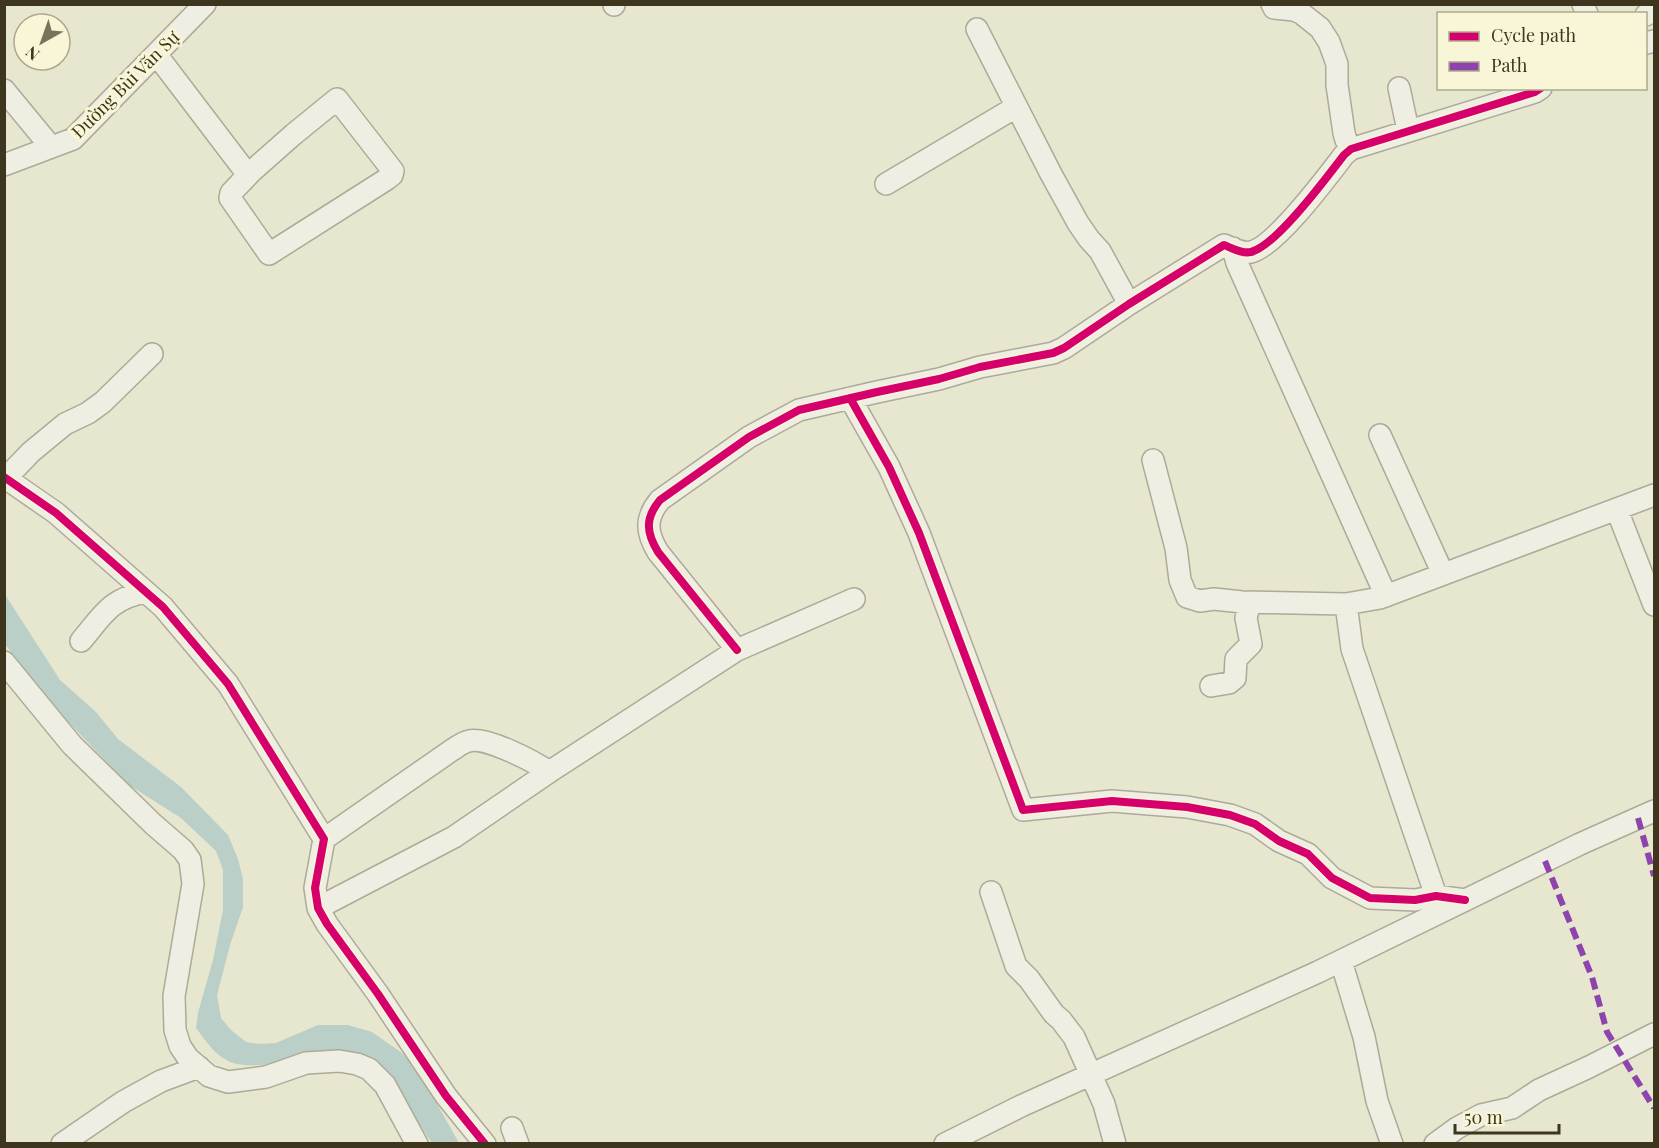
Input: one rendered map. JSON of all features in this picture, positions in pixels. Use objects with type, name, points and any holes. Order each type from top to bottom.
[{"type":"street","name":"Đường Bùi Văn Sự","points":[[4,165],[73,139],[205,4]]},
{"type":"street","points":[[1272,4],[1274,8],[1301,13],[1320,28],[1329,42],[1337,64],[1337,85],[1344,133],[1351,149]]},
{"type":"street","points":[[977,28],[1051,174],[1078,223],[1100,251],[1129,304]]},
{"type":"street","points":[[156,54],[241,167],[251,172]]},
{"type":"street","points":[[1399,88],[1408,130]]},
{"type":"street","points":[[4,90],[51,147]]},
{"type":"street","points":[[737,650],[650,539],[649,524],[652,510],[660,500],[749,438],[800,410],[939,379],[980,367],[1053,353],[1064,348],[1129,304],[1224,245],[1248,252],[1259,249],[1298,212],[1351,149],[1538,90]]},
{"type":"street","points":[[337,99],[393,171],[387,179],[269,254],[230,198],[231,193],[251,172],[337,99]]},
{"type":"street","points":[[886,184],[1016,107]]},
{"type":"street","points":[[1233,248],[1251,295],[1386,596]]},
{"type":"street","points":[[152,354],[103,402],[88,413],[65,424],[5,477],[56,513],[163,607],[228,684],[324,839],[315,888],[318,908],[446,1096],[485,1143]]},
{"type":"street","points":[[850,398],[889,467],[919,533],[1023,810],[1112,801],[1187,807],[1230,814],[1255,824],[1279,841],[1308,854],[1332,878],[1370,898],[1415,900],[1436,896],[1465,900]]},
{"type":"street","points":[[1380,435],[1443,574]]},
{"type":"street","points":[[1153,460],[1176,548],[1180,580],[1187,597],[1200,601],[1214,599],[1346,604],[1386,596],[1654,495]]},
{"type":"street","points":[[1617,510],[1654,605]]},
{"type":"street","points":[[81,641],[119,599],[145,592]]},
{"type":"street","points":[[318,908],[454,837],[549,772],[737,650],[854,599]]},
{"type":"street","points":[[1211,686],[1229,683],[1235,678],[1236,659],[1251,644],[1246,618],[1250,602]]},
{"type":"street","points":[[1346,604],[1352,650],[1436,896]]},
{"type":"street","points":[[4,662],[72,745],[183,850],[190,860],[193,884],[174,996],[175,1030],[180,1046],[188,1058],[210,1076],[228,1082],[266,1077],[306,1063],[339,1061],[357,1064],[369,1069],[385,1085],[417,1143]]},
{"type":"street","points":[[324,839],[452,750],[470,740],[486,741],[518,754],[549,772]]},
{"type":"street","points":[[945,1143],[1021,1106],[1341,961],[1580,844],[1654,811]]},
{"type":"street","points":[[991,892],[1016,966],[1029,979],[1074,1037],[1104,1104],[1115,1143]]},
{"type":"street","points":[[1341,961],[1364,1037],[1377,1101],[1392,1143]]},
{"type":"street","points":[[1435,1143],[1481,1115],[1512,1108],[1539,1089],[1654,1034]]},
{"type":"street","points":[[62,1143],[123,1102],[161,1081],[199,1067]]},
{"type":"shaded area","points":[[4,593],[60,680],[96,712],[118,739],[181,787],[228,835],[243,879],[243,907],[217,995],[221,1018],[246,1042],[260,1044],[276,1043],[318,1025],[348,1025],[372,1032],[402,1053],[418,1070],[459,1143],[432,1143],[384,1071],[356,1054],[343,1051],[284,1062],[253,1065],[228,1061],[210,1047],[196,1028],[223,910],[223,870],[216,851],[181,818],[129,785],[50,703],[5,644]]},
{"type":"marked path","points":[[1638,818],[1654,876]]},
{"type":"marked path","points":[[1545,861],[1592,977],[1607,1032],[1654,1108]]},
{"type":"cycle path","points":[[737,650],[658,552],[651,538],[649,525],[652,513],[660,500],[749,437],[799,410],[939,379],[980,367],[1053,353],[1224,245],[1248,252],[1261,247],[1287,224],[1351,149],[1538,90]]},
{"type":"cycle path","points":[[850,398],[889,467],[919,533],[1023,810],[1112,801],[1187,807],[1230,815],[1255,824],[1279,841],[1308,854],[1332,878],[1370,898],[1415,900],[1436,896],[1465,900]]},
{"type":"cycle path","points":[[4,477],[56,513],[163,607],[228,684],[324,839],[315,888],[318,908],[446,1096],[485,1144]]}]
